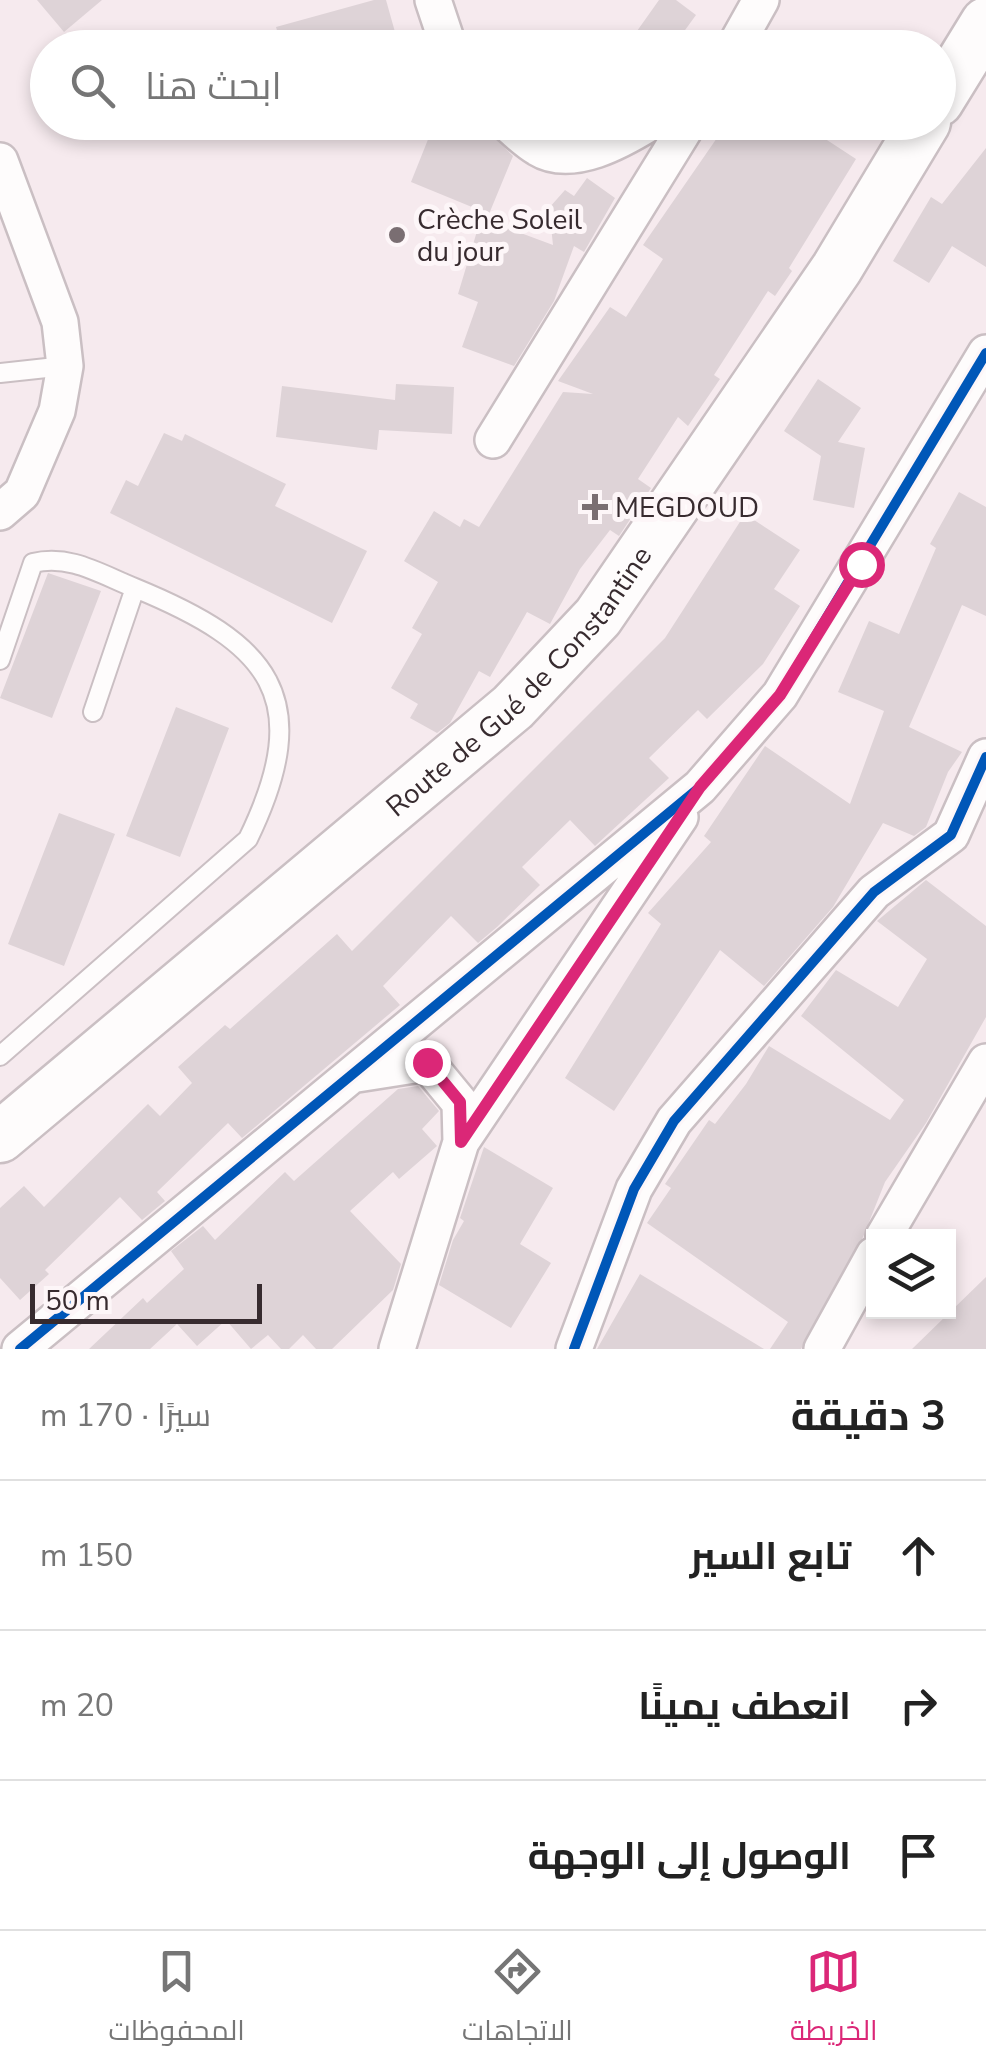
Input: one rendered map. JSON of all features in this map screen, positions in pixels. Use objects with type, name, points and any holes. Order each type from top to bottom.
[{"type":"main road","points":[[956,71],[986,22]]},
{"type":"main road","name":"Route de Gué de Constantine","points":[[0,1138],[513,707],[558,664],[598,617],[826,284],[914,140]]},
{"type":"street","points":[[744,30],[762,0]]},
{"type":"street","points":[[442,2],[446,30]]},
{"type":"street","points":[[528,140],[541,151],[576,154],[621,140]]},
{"type":"street","points":[[493,440],[677,140]]},
{"type":"street","points":[[0,161],[60,322],[66,366],[57,411],[22,493],[0,512]]},
{"type":"street","points":[[397,1349],[461,1142],[700,787],[780,695],[986,354]]},
{"type":"street","points":[[574,1349],[634,1189],[674,1120],[874,892],[951,835],[986,757]]},
{"type":"street","points":[[20,1349],[700,787]]},
{"type":"street","points":[[353,1075],[427,1062],[460,1102],[461,1142]]},
{"type":"street","points":[[888,1229],[986,1062]]},
{"type":"street","points":[[822,1349],[866,1269]]},
{"type":"lane","points":[[0,373],[66,366]]},
{"type":"lane","points":[[0,660],[33,563],[58,556],[189,610],[233,640],[259,666],[278,697],[281,729],[261,813],[248,839],[0,1056]]},
{"type":"lane","points":[[93,712],[135,588]]},
{"type":"building","points":[[37,0],[102,0],[66,30]]},
{"type":"building","points":[[386,0],[394,30],[277,30],[276,27]]},
{"type":"building","points":[[659,0],[676,0],[696,15],[685,30],[638,30]]},
{"type":"building","points":[[428,140],[496,140],[513,156],[489,214],[411,182]]},
{"type":"building","points":[[716,140],[827,140],[856,159],[789,268],[792,271],[775,296],[768,291],[714,375],[720,379],[688,426],[678,417],[638,479],[651,488],[619,536],[610,530],[580,569],[550,624],[527,612],[490,677],[479,671],[450,723],[437,733],[410,718],[418,704],[391,688],[422,634],[412,628],[438,582],[404,561],[434,511],[460,527],[464,519],[479,527],[563,392],[593,394],[558,381],[610,307],[626,317],[663,259],[643,245]]},
{"type":"building","points":[[986,148],[986,267],[952,246],[929,283],[893,261],[931,197],[942,204]]},
{"type":"building","points":[[587,178],[615,198],[584,252],[574,246],[554,301],[514,366],[462,347],[478,302],[458,294],[481,218],[553,245],[549,208],[565,190],[574,196]]},
{"type":"building","points":[[818,379],[861,408],[838,442],[865,448],[854,508],[813,500],[821,456],[784,431]]},
{"type":"building","points":[[396,384],[454,387],[452,434],[379,430],[377,450],[276,437],[282,386],[395,400]]},
{"type":"building","points":[[164,433],[182,441],[185,434],[286,484],[275,506],[367,551],[332,623],[110,513],[126,480],[138,486]]},
{"type":"building","points":[[959,492],[986,507],[986,616],[962,605],[909,727],[962,752],[948,772],[926,827],[914,836],[883,823],[833,907],[764,986],[720,950],[614,1111],[565,1078],[661,924],[648,913],[711,842],[704,836],[765,746],[850,804],[884,711],[838,692],[869,621],[899,634],[936,548],[930,544]]},
{"type":"building","points":[[745,514],[800,550],[774,589],[800,606],[763,664],[707,719],[698,710],[649,758],[669,778],[595,846],[570,820],[522,867],[540,885],[497,927],[478,943],[451,916],[383,986],[400,1005],[242,1138],[228,1123],[157,1192],[165,1201],[142,1220],[120,1197],[20,1300],[0,1278],[0,1208],[24,1186],[44,1207],[148,1104],[160,1116],[192,1083],[178,1067],[225,1025],[230,1029],[337,934],[352,951],[665,638]]},
{"type":"building","points":[[48,573],[101,591],[52,718],[0,698]]},
{"type":"building","points":[[176,707],[229,728],[180,857],[126,836]]},
{"type":"building","points":[[59,813],[115,834],[64,966],[8,944]]},
{"type":"building","points":[[926,880],[986,926],[986,1017],[926,1123],[885,1182],[863,1237],[801,1349],[770,1349],[788,1322],[647,1223],[671,1188],[665,1184],[709,1120],[715,1124],[769,1046],[890,1120],[904,1100],[801,1016],[836,970],[898,1007],[927,959],[877,921]]},
{"type":"building","points":[[418,1086],[439,1111],[422,1129],[437,1146],[399,1179],[393,1172],[350,1211],[401,1264],[393,1290],[332,1349],[316,1349],[303,1335],[289,1349],[281,1349],[268,1335],[251,1349],[226,1320],[197,1346],[177,1324],[150,1349],[89,1349],[143,1298],[147,1303],[184,1269],[171,1251],[203,1226],[215,1240],[285,1172],[294,1181],[398,1089]]},
{"type":"building","points":[[484,1147],[553,1188],[520,1244],[551,1263],[511,1328],[439,1285],[453,1240],[464,1221],[460,1218]]},
{"type":"building","points":[[640,1274],[764,1349],[597,1349]]},
{"type":"building","points":[[986,1277],[986,1349],[912,1349],[943,1319],[956,1319],[956,1306]]},
{"type":"cycle path","points":[[20,1349],[700,787],[780,695],[986,353]]},
{"type":"cycle path","points":[[574,1349],[634,1189],[674,1121],[874,892],[951,835],[986,757]]},
{"type":"place","name":"Crèche Soleil du jour","points":[[397,235]]},
{"type":"place","name":"MEGDOUD","points":[[595,507]]},
{"type":"route","points":[[427,1062],[460,1102],[461,1142],[700,787],[780,695],[861,564]]}]
